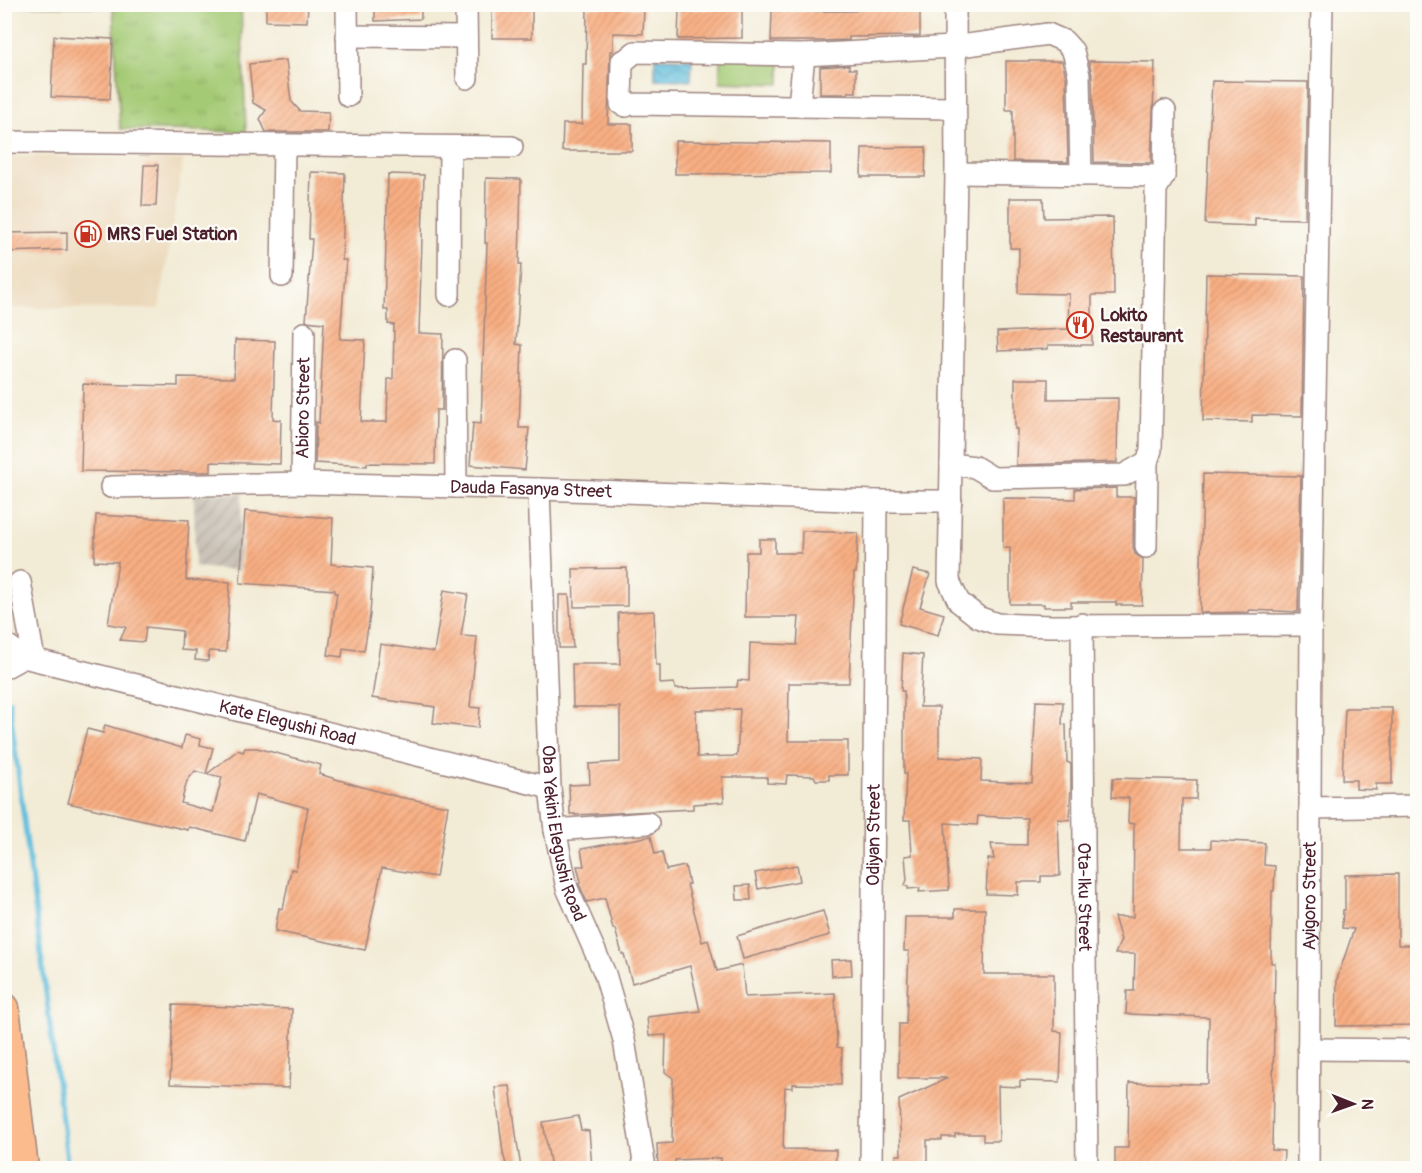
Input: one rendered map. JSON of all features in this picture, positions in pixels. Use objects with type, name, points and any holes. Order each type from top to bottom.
[{"type":"highway","points":[[4,1008],[23,1168]]},
{"type":"street","points":[[347,4],[348,96]]},
{"type":"street","points":[[466,4],[467,78]]},
{"type":"street","points":[[955,4],[956,173],[949,581],[959,602],[978,617],[997,624],[1052,626],[1082,624],[1311,625]]},
{"type":"street","name":"Ayigoro Street","points":[[1308,1168],[1311,625],[1322,4]]},
{"type":"street","points":[[954,108],[629,104],[626,106],[621,104],[622,61],[635,52],[804,55],[954,47],[1048,34],[1064,41],[1073,51],[1079,75],[1081,175]]},
{"type":"street","points":[[347,36],[466,37]]},
{"type":"street","points":[[799,106],[804,55]]},
{"type":"street","points":[[1146,547],[1147,462],[1151,450],[1156,189],[1164,176],[1165,111]]},
{"type":"street","points":[[4,142],[513,147]]},
{"type":"street","points":[[282,276],[284,145]]},
{"type":"street","points":[[449,295],[450,147]]},
{"type":"street","points":[[956,173],[1164,176]]},
{"type":"street","name":"Abioro Street","points":[[302,483],[304,333]]},
{"type":"street","points":[[455,360],[456,487]]},
{"type":"street","points":[[951,464],[975,467],[993,478],[1005,478],[1124,475],[1147,462]]},
{"type":"street","name":"Dauda Fasanya Street","points":[[111,487],[302,483],[876,501],[951,501]]},
{"type":"street","name":"Oba Yekini Elegushi Road","points":[[539,489],[550,788],[555,831],[567,888],[605,974],[624,1040],[645,1168]]},
{"type":"street","name":"Odiyan Street","points":[[870,1168],[876,501]]},
{"type":"street","points":[[4,668],[29,658],[20,582]]},
{"type":"street","name":"Ota-Iku Street","points":[[1082,624],[1087,1168]]},
{"type":"street","name":"Kate Elegushi Road","points":[[4,643],[29,658],[550,788]]},
{"type":"street","points":[[1310,808],[1418,806]]},
{"type":"street","points":[[555,831],[648,823]]},
{"type":"street","points":[[1308,1048],[1418,1050]]},
{"type":"shaded area","name":"MRS Fuel Station","points":[[5,155],[183,160],[159,309],[5,308]]},
{"type":"shaded area","points":[[194,493],[242,494],[239,571],[195,567]]},
{"type":"green space","points":[[5,5],[241,5],[246,132],[120,129],[113,7]]},
{"type":"green space","points":[[720,52],[780,54],[780,84],[720,82]]},
{"type":"water","points":[[655,58],[692,59],[691,80],[655,79]]},
{"type":"building","points":[[266,4],[308,4],[307,22],[266,21]]},
{"type":"building","points":[[375,4],[421,4],[421,19],[375,21]]},
{"type":"building","points":[[492,4],[532,4],[532,38],[492,38]]},
{"type":"building","points":[[587,7],[644,8],[643,34],[613,33],[613,51],[610,51],[608,124],[632,124],[632,151],[562,151],[563,124],[582,124]]},
{"type":"building","points":[[856,7],[920,7],[920,36],[771,41],[772,11],[856,11]]},
{"type":"building","points":[[679,9],[742,9],[742,38],[678,39]]},
{"type":"building","points":[[54,36],[113,39],[110,99],[51,97]]},
{"type":"building","points":[[286,60],[291,101],[300,111],[329,112],[328,132],[266,132],[260,119],[266,110],[253,103],[249,64]]},
{"type":"building","points":[[1006,61],[1062,61],[1066,77],[1068,162],[1013,161],[1013,110],[1006,110]]},
{"type":"building","points":[[1089,61],[1155,62],[1151,163],[1094,162],[1092,75]]},
{"type":"building","points":[[849,65],[849,69],[856,69],[856,92],[820,94],[820,67]]},
{"type":"building","points":[[1212,81],[1308,82],[1305,219],[1255,218],[1255,226],[1205,224]]},
{"type":"building","points":[[675,141],[831,143],[831,173],[675,174]]},
{"type":"building","points":[[926,147],[925,177],[861,177],[862,148]]},
{"type":"building","points":[[144,165],[158,165],[156,206],[142,206]]},
{"type":"building","points":[[311,172],[345,173],[342,260],[346,260],[340,339],[365,340],[361,422],[387,422],[388,379],[393,379],[394,325],[388,324],[388,310],[384,310],[388,174],[424,175],[419,333],[443,334],[442,410],[436,410],[435,464],[367,463],[367,466],[315,463],[324,323],[306,321],[312,239],[309,239]]},
{"type":"building","points":[[486,178],[521,179],[519,265],[521,265],[516,344],[522,345],[519,428],[529,428],[525,470],[470,465],[473,423],[481,424],[487,243],[485,243]]},
{"type":"building","points":[[1010,198],[1043,198],[1044,218],[1113,217],[1114,295],[1092,295],[1092,345],[1048,345],[1048,349],[998,351],[997,332],[1068,329],[1069,294],[1018,293],[1019,248],[1010,248]]},
{"type":"building","points":[[67,232],[67,250],[4,252],[4,233]]},
{"type":"building","points":[[1206,274],[1304,276],[1302,416],[1252,415],[1252,422],[1203,421]]},
{"type":"building","points":[[235,340],[275,341],[273,419],[281,420],[280,464],[211,462],[211,472],[81,471],[83,384],[178,386],[178,377],[234,378]]},
{"type":"building","points":[[1015,379],[1048,379],[1048,399],[1118,398],[1117,462],[1016,465]]},
{"type":"building","points":[[1203,474],[1301,476],[1298,612],[1249,610],[1249,612],[1200,613]]},
{"type":"building","points":[[1116,488],[1116,497],[1134,497],[1133,547],[1135,554],[1143,559],[1142,605],[1116,605],[1116,602],[1071,602],[1071,607],[1010,604],[1010,548],[1003,548],[1003,498],[1075,499],[1075,489]]},
{"type":"building","points":[[245,511],[333,518],[331,564],[373,568],[370,615],[364,651],[343,648],[342,657],[328,655],[337,593],[335,590],[240,583]]},
{"type":"building","points":[[96,515],[189,520],[186,580],[230,582],[226,652],[209,651],[208,661],[195,660],[196,651],[181,650],[182,631],[146,627],[144,642],[120,640],[126,627],[108,624],[118,562],[94,561]]},
{"type":"building","points":[[802,531],[858,533],[849,683],[789,683],[788,741],[848,741],[848,775],[829,775],[829,780],[816,780],[814,776],[787,775],[786,784],[767,783],[767,777],[722,777],[724,802],[693,804],[693,809],[570,814],[569,785],[590,784],[589,764],[620,762],[620,707],[573,707],[572,664],[620,664],[618,613],[654,611],[656,665],[660,665],[660,684],[674,683],[675,689],[737,687],[738,680],[749,681],[750,643],[797,645],[799,617],[745,617],[746,552],[759,552],[759,539],[775,539],[775,553],[801,553]],"holes":[[[740,709],[737,756],[697,757],[696,710]]]},
{"type":"building","points":[[627,568],[627,606],[574,607],[573,569]]},
{"type":"building","points":[[913,570],[930,574],[920,607],[944,614],[938,635],[899,624]]},
{"type":"building","points":[[444,590],[468,594],[461,636],[477,637],[470,707],[480,708],[478,728],[433,723],[435,707],[372,698],[380,644],[434,652]]},
{"type":"building","points":[[559,595],[569,595],[573,648],[559,648]]},
{"type":"building","points":[[903,653],[923,655],[920,707],[939,707],[939,757],[982,759],[981,781],[1032,783],[1036,701],[1063,702],[1062,724],[1066,725],[1067,762],[1071,764],[1071,787],[1069,820],[1058,819],[1060,876],[1041,876],[1041,882],[1018,882],[1018,895],[986,894],[988,859],[994,859],[991,844],[1027,845],[1027,818],[978,816],[977,825],[945,823],[949,890],[919,892],[920,888],[908,889],[905,885],[907,880],[905,856],[912,855],[910,820],[904,820],[906,774],[904,774],[904,691],[901,691]]},
{"type":"building","points":[[1345,708],[1392,708],[1392,784],[1376,784],[1376,790],[1356,789],[1356,780],[1342,780]]},
{"type":"building","points":[[105,725],[182,748],[185,735],[201,739],[200,745],[213,748],[206,774],[195,771],[187,781],[181,803],[213,812],[222,777],[207,774],[238,750],[243,752],[245,748],[257,748],[321,765],[319,774],[359,786],[399,797],[448,806],[436,877],[382,868],[365,950],[275,931],[279,908],[283,909],[291,869],[296,870],[308,808],[256,794],[245,841],[189,827],[188,830],[68,803],[87,729],[103,733]]},
{"type":"building","points":[[1113,778],[1197,780],[1196,799],[1182,799],[1181,848],[1211,848],[1211,840],[1265,843],[1264,865],[1275,866],[1274,891],[1272,891],[1271,963],[1275,963],[1272,1150],[1284,1151],[1283,1168],[1115,1168],[1115,1148],[1128,1148],[1129,1083],[1208,1084],[1209,1017],[1126,1014],[1127,991],[1134,991],[1135,954],[1115,954],[1121,940],[1114,917],[1133,917],[1134,824],[1128,823],[1129,798],[1112,797]]},
{"type":"building","points":[[651,836],[655,854],[662,852],[666,870],[685,866],[689,884],[687,884],[702,942],[708,940],[717,971],[742,965],[745,997],[835,993],[837,1047],[842,1048],[841,1085],[793,1084],[793,1088],[785,1087],[783,1149],[836,1150],[835,1168],[722,1168],[721,1158],[675,1160],[675,1168],[658,1168],[657,1144],[672,1143],[673,1078],[665,1072],[666,1035],[649,1036],[647,1017],[700,1011],[690,966],[632,983],[605,898],[587,902],[579,884],[581,882],[577,866],[584,866],[581,849]]},
{"type":"building","points":[[797,865],[800,881],[758,889],[755,873]]},
{"type":"building","points":[[1398,874],[1398,945],[1418,945],[1418,1025],[1336,1026],[1337,979],[1354,929],[1342,928],[1343,910],[1345,910],[1345,875]]},
{"type":"building","points":[[750,885],[751,900],[737,900],[736,886]]},
{"type":"building","points":[[955,909],[985,909],[984,974],[1054,974],[1054,1031],[1062,1032],[1060,1082],[1020,1081],[1020,1087],[998,1086],[999,1141],[983,1141],[983,1134],[955,1134],[955,1137],[942,1137],[942,1140],[927,1140],[927,1168],[896,1168],[896,1155],[901,1155],[899,1100],[948,1078],[898,1078],[899,1024],[906,1024],[909,951],[904,951],[905,917],[955,917]]},
{"type":"building","points":[[823,911],[830,935],[743,959],[737,936]]},
{"type":"building","points":[[851,959],[852,975],[832,976],[831,960]]},
{"type":"building","points":[[173,1005],[292,1009],[289,1088],[170,1084]]},
{"type":"building","points":[[510,1086],[521,1168],[507,1168],[503,1153],[495,1087]]},
{"type":"building","points":[[578,1116],[581,1130],[589,1131],[592,1168],[551,1168],[543,1122]]},
{"type":"waterway","points":[[9,701],[68,1168]]},
{"type":"place","name":"MRS Fuel Station","points":[[88,234]]},
{"type":"place","name":"Lokito Restaurant","points":[[1080,325]]}]
